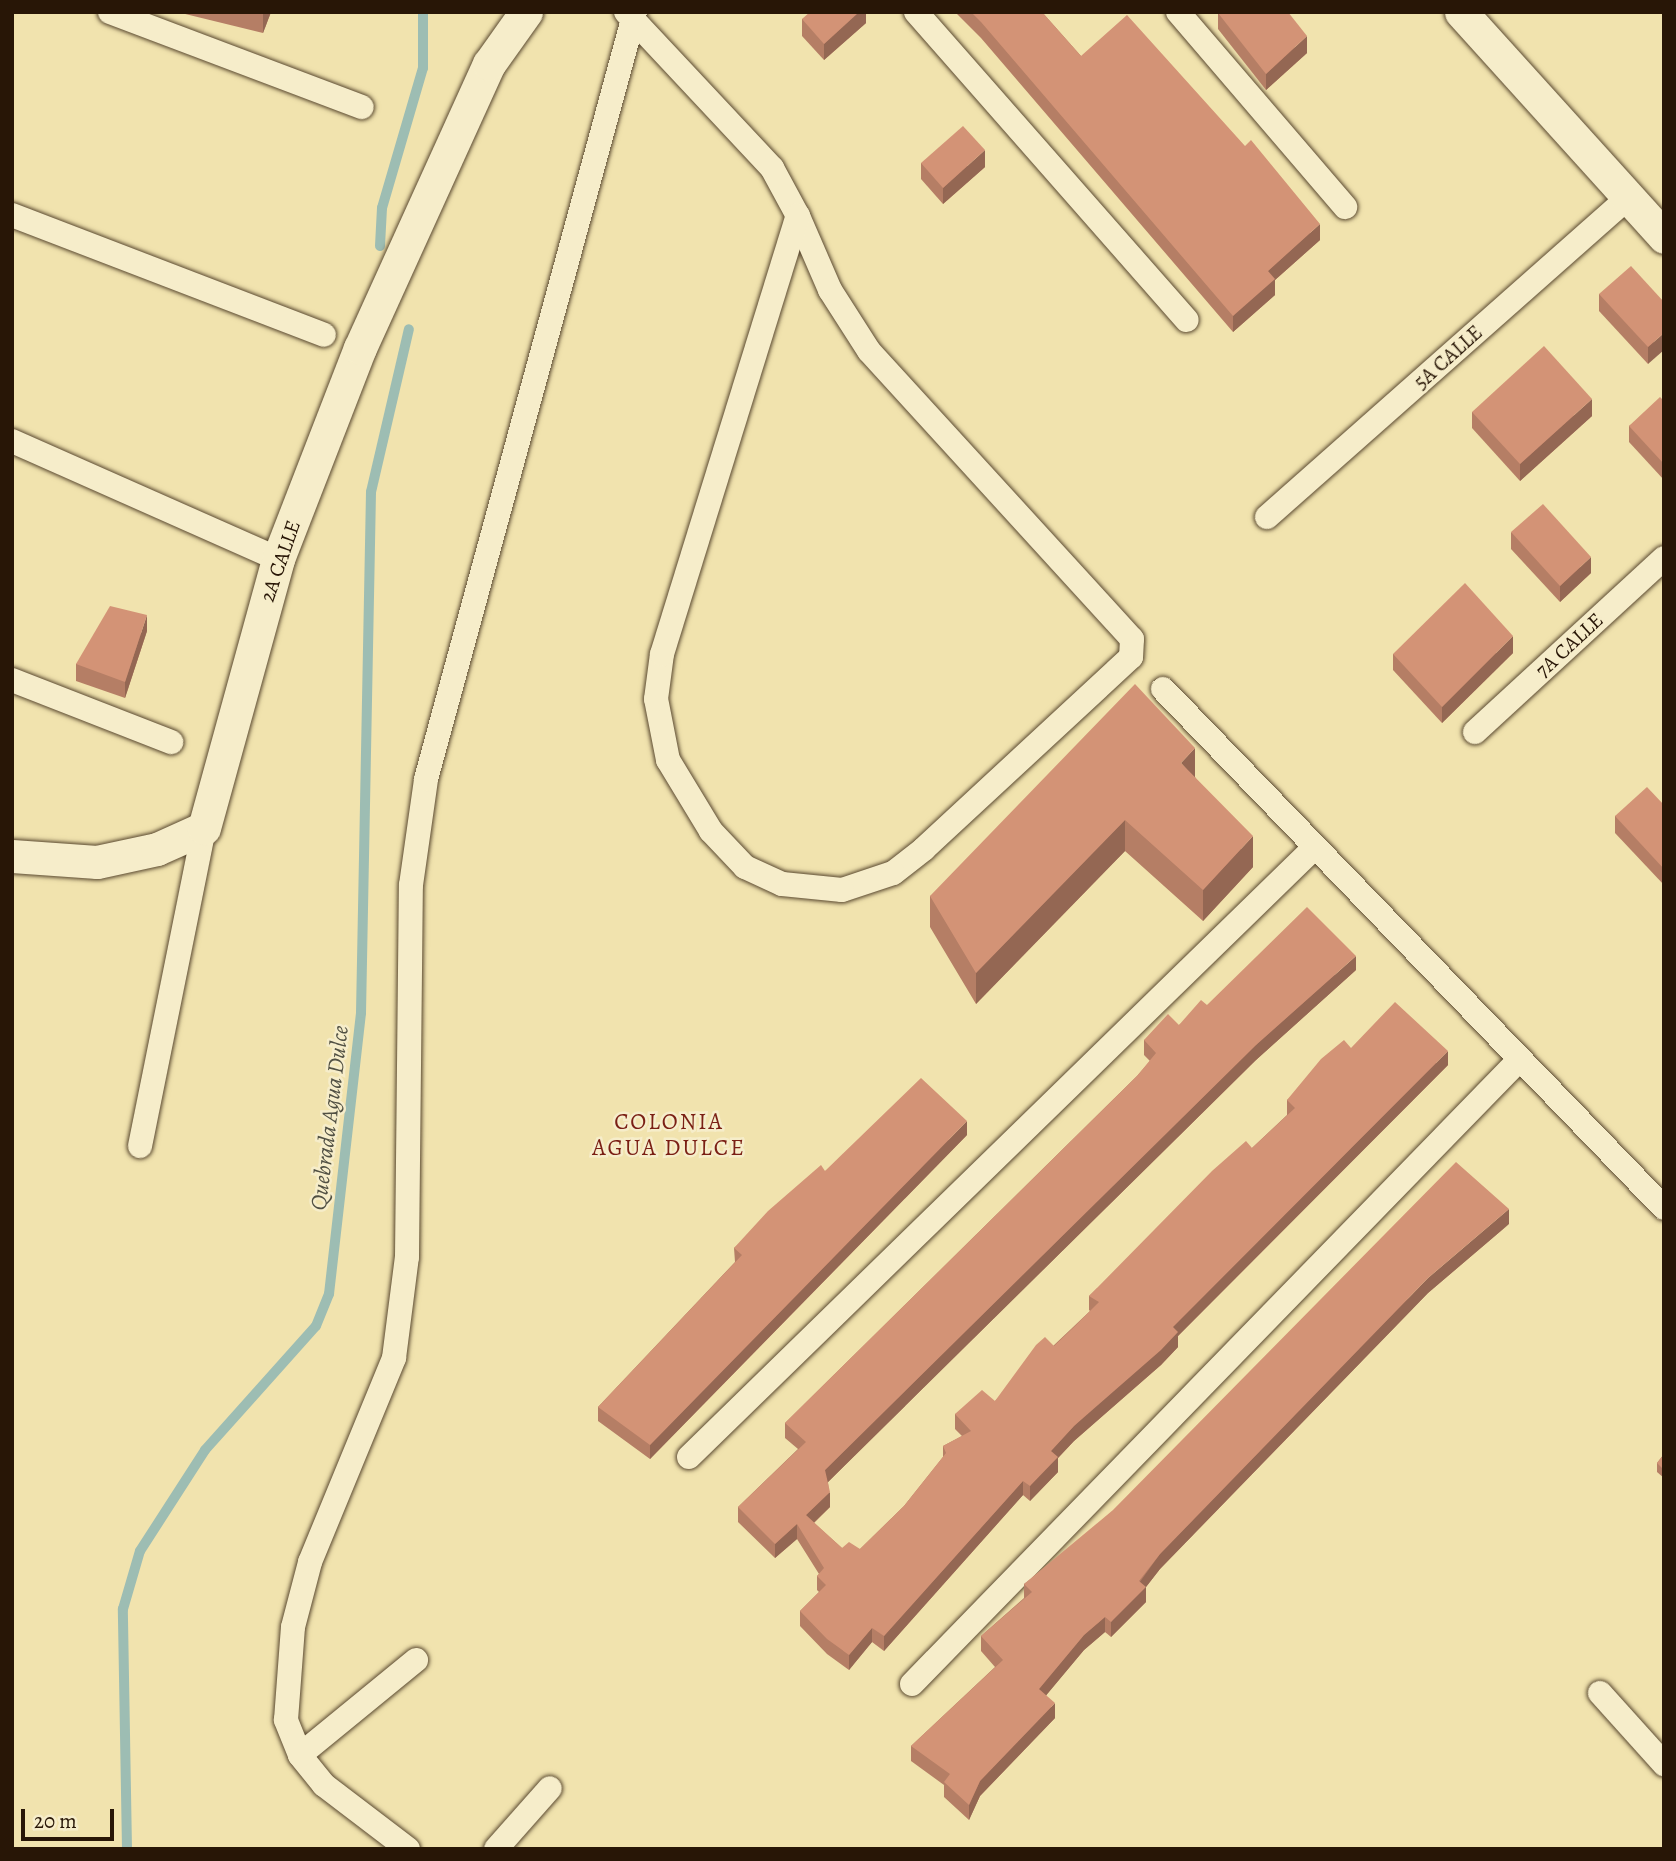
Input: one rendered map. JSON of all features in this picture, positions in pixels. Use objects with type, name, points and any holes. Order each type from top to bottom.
[{"type":"street","points":[[110,12],[362,107]]},
{"type":"street","name":"2A CALLE","points":[[140,1146],[204,828],[278,559],[360,348],[427,196],[489,64],[526,12]]},
{"type":"street","points":[[916,12],[1187,320]]},
{"type":"street","points":[[1178,12],[1345,208]]},
{"type":"street","points":[[1461,12],[1664,237]]},
{"type":"street","points":[[631,15],[772,168],[799,216],[830,290],[869,351],[1132,639],[1131,657],[924,849],[893,873],[842,890],[782,884],[745,867],[711,831],[668,760],[656,699],[662,654],[799,216]]},
{"type":"street","points":[[408,1849],[324,1785],[300,1755],[286,1720],[293,1627],[310,1562],[394,1358],[407,1257],[411,885],[426,779],[631,15]]},
{"type":"street","name":"5A CALLE","points":[[1267,517],[1628,198]]},
{"type":"street","points":[[12,215],[324,335]]},
{"type":"street","points":[[12,441],[278,559]]},
{"type":"street","name":"7A CALLE","points":[[1475,732],[1664,558]]},
{"type":"street","points":[[12,680],[171,742]]},
{"type":"street","points":[[1163,689],[1313,849],[1664,1208]]},
{"type":"street","points":[[12,856],[97,862],[157,849],[204,828]]},
{"type":"street","points":[[689,1457],[1313,849]]},
{"type":"street","points":[[912,1684],[1518,1061]]},
{"type":"street","points":[[300,1755],[416,1660]]},
{"type":"street","points":[[1600,1693],[1664,1764]]},
{"type":"street","points":[[496,1849],[550,1788]]},
{"type":"building","points":[[810,12],[859,12],[824,44],[802,19]]},
{"type":"building","points":[[971,12],[1042,12],[1081,56],[1127,15],[1245,146],[1251,140],[1320,224],[1268,271],[1275,279],[1233,316]]},
{"type":"building","points":[[1219,12],[1288,12],[1307,36],[1266,74]]},
{"type":"building","points":[[963,126],[985,150],[943,188],[921,163]]},
{"type":"building","points":[[1631,266],[1664,302],[1664,333],[1648,347],[1599,294]]},
{"type":"building","points":[[1544,346],[1592,399],[1520,464],[1472,412]]},
{"type":"building","points":[[1660,397],[1664,401],[1664,464],[1629,426]]},
{"type":"building","points":[[1543,504],[1591,557],[1560,586],[1511,532]]},
{"type":"building","points":[[1465,583],[1513,636],[1442,707],[1393,654]]},
{"type":"building","points":[[110,606],[147,615],[125,682],[76,664]]},
{"type":"building","points":[[1135,684],[1195,748],[1181,763],[1253,836],[1203,890],[1125,820],[976,973],[930,896]]},
{"type":"building","points":[[1647,787],[1664,805],[1664,869],[1615,816]]},
{"type":"building","points":[[1307,907],[1356,956],[1256,1045],[825,1470],[830,1492],[806,1515],[842,1548],[849,1542],[860,1549],[904,1506],[946,1453],[943,1446],[971,1431],[955,1414],[982,1390],[995,1401],[1036,1345],[1045,1337],[1054,1346],[1099,1302],[1089,1296],[1212,1171],[1246,1141],[1252,1148],[1295,1108],[1287,1100],[1321,1059],[1344,1040],[1351,1048],[1395,1002],[1448,1051],[1173,1327],[1178,1332],[1161,1350],[1074,1426],[1051,1451],[1058,1457],[1030,1486],[1023,1481],[884,1636],[872,1628],[849,1655],[827,1639],[800,1611],[826,1585],[817,1576],[824,1568],[797,1524],[775,1544],[738,1507],[806,1442],[785,1423],[1137,1076],[1156,1053],[1144,1040],[1168,1014],[1179,1025],[1201,1000],[1207,1005]]},
{"type":"building","points":[[921,1078],[967,1121],[650,1445],[598,1407],[742,1255],[734,1248],[768,1211],[821,1165],[825,1171]]},
{"type":"building","points":[[1456,1162],[1509,1209],[1428,1278],[1160,1554],[1139,1581],[1146,1587],[1111,1622],[1105,1617],[1084,1635],[1039,1689],[1055,1703],[980,1781],[969,1805],[944,1782],[950,1774],[911,1746],[1003,1660],[981,1636],[1032,1592],[1024,1584],[1113,1510]]},
{"type":"building","points":[[1664,1454],[1664,1470],[1657,1463]]},
{"type":"waterway","name":"Quebrada Agua Dulce","points":[[380,246],[382,208],[423,68],[423,12]]},
{"type":"waterway","name":"Quebrada Agua Dulce","points":[[127,1849],[123,1609],[140,1551],[205,1450],[316,1326],[329,1294],[361,1013],[371,492],[409,329]]},
{"type":"district","name":"COLONIA AGUA DULCE","points":[[669,1135]]}]
